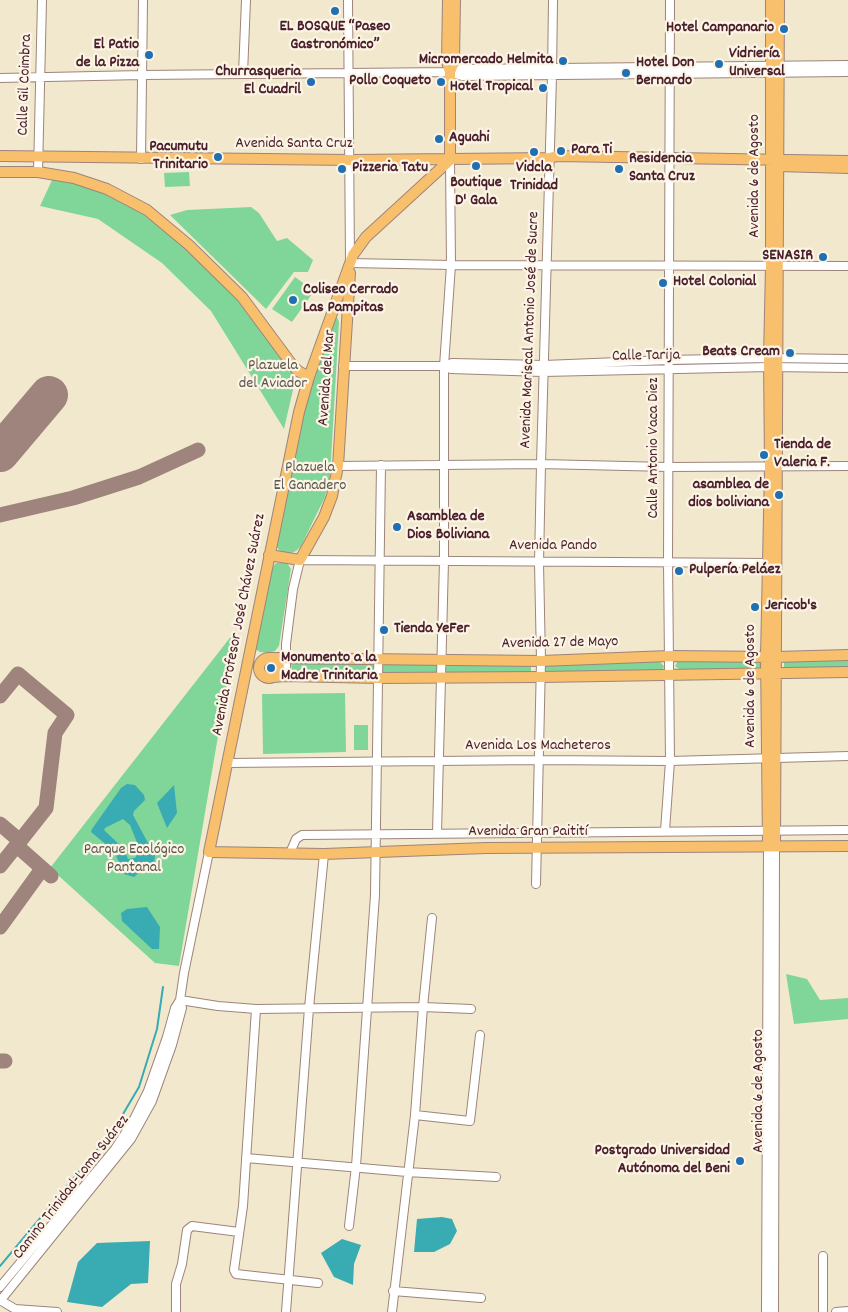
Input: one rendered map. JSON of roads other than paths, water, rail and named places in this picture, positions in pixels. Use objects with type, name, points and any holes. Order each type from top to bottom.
[{"type":"main road","points":[[448,0],[447,62],[450,72],[450,160]]},
{"type":"main road","points":[[450,72],[454,62],[455,0]]},
{"type":"main road","name":"Avenida 6 de Agosto","points":[[771,0],[775,69]]},
{"type":"main road","name":"Avenida 6 de Agosto","points":[[771,846],[774,163],[775,69],[779,0]]},
{"type":"main road","name":"Avenida Santa Cruz","points":[[0,156],[351,160],[550,158],[556,161],[669,160],[774,163],[848,168]]},
{"type":"main road","name":"Avenida Profesor José Chávez Suárez","points":[[209,852],[299,412],[333,308],[353,255],[366,238],[450,160]]},
{"type":"main road","name":"Avenida Santa Cruz","points":[[774,163],[848,161]]},
{"type":"main road","points":[[0,172],[38,172],[74,178],[107,189],[147,210],[189,245],[242,297],[293,366],[309,377]]},
{"type":"main road","name":"Avenida del Mar","points":[[300,560],[324,517],[332,496],[338,466],[350,262]]},
{"type":"main road","points":[[333,308],[344,304],[348,313]]},
{"type":"main road","name":"Avenida Pando","points":[[270,555],[300,560]]},
{"type":"main road","name":"Avenida 27 de Mayo","points":[[272,658],[541,661],[670,656],[771,657],[848,655]]},
{"type":"main road","points":[[248,666],[259,669],[264,677],[273,677],[279,669],[277,662],[272,658],[262,660],[259,669]]},
{"type":"main road","name":"Avenida 27 de Mayo","points":[[273,677],[541,678],[848,672]]},
{"type":"main road","name":"Avenida Gran Paitití","points":[[209,852],[324,854],[486,848],[848,846]]},
{"type":"street","name":"Calle Gil Coimbra","points":[[38,172],[42,0]]},
{"type":"street","points":[[142,159],[143,0]]},
{"type":"street","points":[[243,74],[246,0]]},
{"type":"street","name":"Avenida del Mar","points":[[348,0],[351,160],[350,262]]},
{"type":"street","name":"Avenida Mariscal Antonio José de Sucre","points":[[536,884],[541,678],[541,464],[548,266],[553,0]]},
{"type":"street","name":"Calle Antonio Vaca Diez","points":[[665,831],[670,761],[668,360],[670,0]]},
{"type":"street","points":[[0,78],[450,72],[460,69],[552,72],[775,69],[848,65]]},
{"type":"street","points":[[775,69],[848,72]]},
{"type":"street","points":[[437,833],[444,561],[444,366],[451,265],[450,160]]},
{"type":"street","points":[[350,228],[355,237],[359,239],[366,238]]},
{"type":"street","points":[[350,262],[548,266],[848,266]]},
{"type":"street","name":"Calle Tarija","points":[[344,366],[444,366],[451,369],[669,370],[848,359]]},
{"type":"street","name":"Calle Tarija","points":[[544,368],[668,360],[773,363],[848,368]]},
{"type":"street","points":[[338,466],[541,464],[668,467],[848,466]]},
{"type":"street","points":[[349,1226],[356,1166],[376,851],[381,465]]},
{"type":"street","name":"Avenida del Mar","points":[[286,676],[293,589],[300,560]]},
{"type":"street","name":"Avenida Pando","points":[[300,560],[772,563]]},
{"type":"street","name":"Avenida Los Macheteros","points":[[227,763],[539,760],[670,761],[848,756]]},
{"type":"street","points":[[290,853],[296,839],[302,835],[848,830]]},
{"type":"street","name":"Avenida 6 de Agosto","points":[[771,846],[771,1135],[774,1312]]},
{"type":"street","name":"Camino Trinidad-Loma Suárez","points":[[0,1287],[115,1149],[128,1130],[148,1092],[175,1008],[180,1000],[197,905],[209,852]]},
{"type":"street","points":[[286,1312],[309,1008],[324,854]]},
{"type":"street","points":[[392,1312],[415,1115],[432,918]]},
{"type":"street","points":[[180,1000],[256,1009],[471,1009]]},
{"type":"street","name":"Camino Trinidad-Loma Suárez","points":[[0,1301],[131,1139],[152,1101],[172,1046],[182,1008],[180,1000]]},
{"type":"street","points":[[256,1009],[243,1206],[234,1270],[236,1274],[318,1283]]},
{"type":"street","points":[[415,1115],[470,1121],[480,1035]]},
{"type":"street","name":"Avenida 6 de Agosto","points":[[766,1312],[771,1135]]},
{"type":"street","points":[[246,1158],[356,1166],[407,1172],[496,1177]]},
{"type":"street","points":[[176,1312],[176,1284],[182,1264],[187,1230],[192,1226],[239,1232]]},
{"type":"street","points":[[823,1256],[823,1312]]},
{"type":"street","points":[[393,1291],[482,1298]]},
{"type":"street","points":[[0,1301],[15,1309],[56,1312]]},
{"type":"street","points":[[836,1312],[848,1311]]},
{"type":"water","points":[[127,784],[135,785],[144,795],[145,800],[134,811],[133,815],[155,856],[154,864],[145,867],[134,877],[124,874],[114,851],[91,832],[121,788]],"holes":[[[123,819],[130,825],[140,850],[135,858],[128,859],[124,849],[104,830]]]},
{"type":"water","points":[[174,785],[177,813],[167,828],[157,803]]},
{"type":"water","points":[[147,907],[160,927],[159,949],[152,949],[122,921],[121,913],[127,909]]},
{"type":"water","points":[[442,1217],[452,1219],[457,1231],[450,1244],[434,1252],[414,1252],[417,1219]]},
{"type":"water","points":[[342,1239],[361,1245],[354,1264],[353,1285],[334,1277],[321,1253]]},
{"type":"water","points":[[150,1241],[148,1283],[131,1284],[102,1307],[67,1302],[78,1262],[97,1243]]},
{"type":"waterway","points":[[0,1266],[113,1131],[139,1087],[157,1029],[163,987]]},
{"type":"place","name":"EL BOSQUE “Paseo Gastronómico”","points":[[335,11]]},
{"type":"place","name":"Hotel Campanario","points":[[784,29]]},
{"type":"place","name":"El Patio de la Pizza","points":[[149,55]]},
{"type":"place","name":"Micromercado Helmita","points":[[563,61]]},
{"type":"place","name":"Vidriería Universal","points":[[719,64]]},
{"type":"place","name":"Hotel Don Bernardo","points":[[626,73]]},
{"type":"place","name":"Churrasqueria El Cuadril","points":[[311,82]]},
{"type":"place","name":"Pollo Coqueto","points":[[441,82]]},
{"type":"place","name":"Hotel Tropical","points":[[543,88]]},
{"type":"place","name":"Aguahi","points":[[439,139]]},
{"type":"place","name":"Para Ti","points":[[561,151]]},
{"type":"place","name":"Vidcla Trinidad","points":[[534,152]]},
{"type":"place","name":"Pacumutu Trinitario","points":[[218,157]]},
{"type":"place","name":"Boutique D' Gala","points":[[476,166]]},
{"type":"place","name":"Pizzeria Tatu","points":[[342,169]]},
{"type":"place","name":"Residencia Santa Cruz","points":[[619,169]]},
{"type":"place","name":"SENASIR","points":[[823,257]]},
{"type":"place","name":"Hotel Colonial","points":[[663,283]]},
{"type":"place","name":"Coliseo Cerrado Las Pampitas","points":[[293,300]]},
{"type":"place","name":"Beats Cream","points":[[790,353]]},
{"type":"place","name":"Tienda de Valeria F.","points":[[764,455]]},
{"type":"place","name":"asamblea de dios boliviana","points":[[779,495]]},
{"type":"place","name":"Asamblea de Dios Boliviana","points":[[397,527]]},
{"type":"place","name":"Pulpería Peláez","points":[[679,571]]},
{"type":"place","name":"Jericob's","points":[[755,607]]},
{"type":"place","name":"Tienda YeFer","points":[[384,630]]},
{"type":"place","name":"Monumento a la Madre Trinitaria","points":[[271,668]]},
{"type":"place","name":"Postgrado Universidad Autónoma del Beni","points":[[740,1161]]},
{"type":"park label","name":"Plazuela del Aviador","points":[[273,376]]},
{"type":"park label","name":"Plazuela El Ganadero","points":[[310,478]]},
{"type":"park label","name":"Parque Ecológico Pantanal","points":[[134,860]]}]
